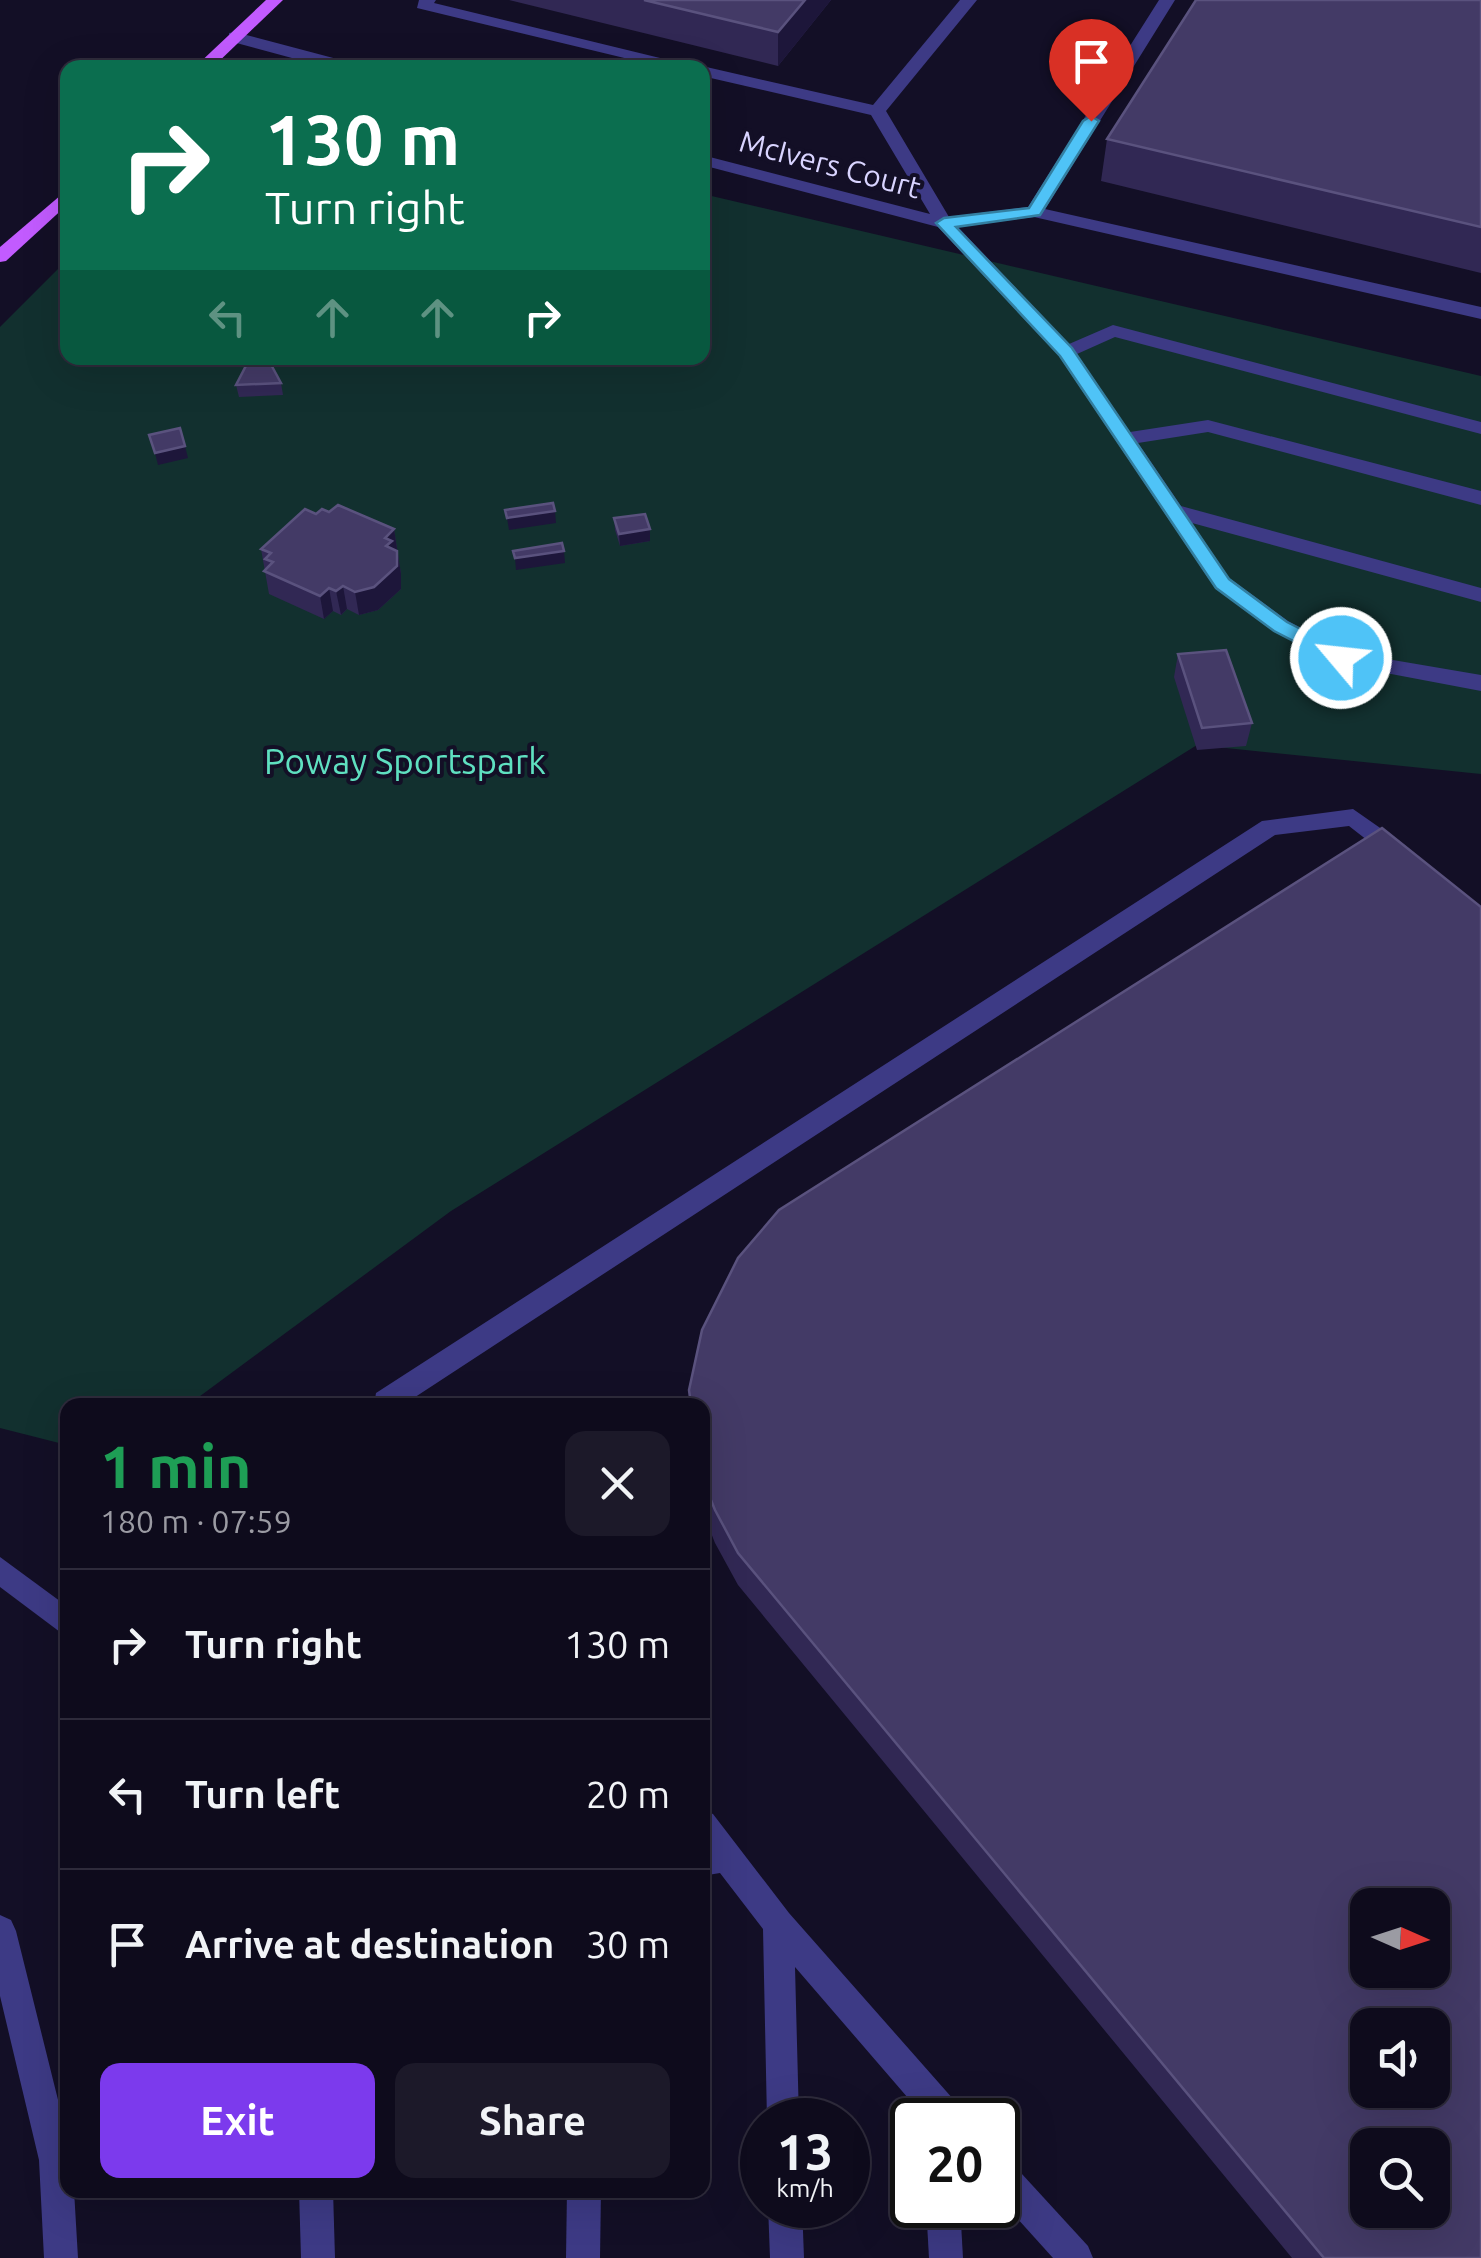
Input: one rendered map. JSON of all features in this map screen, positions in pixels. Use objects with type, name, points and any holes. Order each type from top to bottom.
[{"type":"main road","points":[[211,60],[275,0]]},
{"type":"main road","points":[[0,257],[60,201]]},
{"type":"street","points":[[428,0],[423,6],[655,60]]},
{"type":"street","points":[[877,111],[969,0]]},
{"type":"street","points":[[1034,212],[1167,0]]},
{"type":"street","points":[[235,37],[320,60]]},
{"type":"street","points":[[710,72],[877,111],[944,223],[1066,352],[1222,583],[1280,626],[1341,658],[1481,683]]},
{"type":"street","name":"McIvers Court","points":[[710,162],[944,223]]},
{"type":"street","points":[[944,223],[1034,212],[1481,313]]},
{"type":"street","points":[[1066,352],[1113,331],[1481,428]]},
{"type":"street","points":[[1125,440],[1208,426],[1481,498]]},
{"type":"street","points":[[1173,511],[1481,595]]},
{"type":"street","points":[[394,1398],[1270,828],[1353,816],[1424,872]]},
{"type":"street","points":[[0,1570],[60,1619]]},
{"type":"street","points":[[714,1859],[778,1924],[926,2098]]},
{"type":"street","points":[[778,1924],[782,2098]]},
{"type":"street","points":[[0,1931],[56,2160],[61,2258]]},
{"type":"street","points":[[1020,2197],[1076,2258]]},
{"type":"street","points":[[316,2198],[318,2258]]},
{"type":"street","points":[[582,2258],[584,2198]]},
{"type":"street","points":[[786,2228],[787,2258]]},
{"type":"street","points":[[944,2228],[946,2258]]},
{"type":"green space","name":"Poway Sportspark","points":[[710,196],[1481,376],[1481,774],[1197,745],[451,1211],[197,1398],[60,1398],[60,1443],[0,1428],[0,327],[60,267],[60,365],[710,365]]},
{"type":"building","points":[[644,0],[805,0],[778,32]]},
{"type":"building","points":[[1196,0],[1481,0],[1481,227],[1107,139]]},
{"type":"building","points":[[246,365],[271,365],[281,383],[236,385]]},
{"type":"building","points":[[180,428],[185,446],[155,453],[149,435]]},
{"type":"building","points":[[553,503],[555,511],[507,518],[505,510]]},
{"type":"building","points":[[338,505],[394,529],[385,538],[392,541],[386,546],[397,551],[397,566],[374,587],[355,592],[343,586],[336,591],[329,588],[320,596],[264,571],[273,562],[265,559],[271,553],[261,549],[305,509],[316,514],[322,509],[329,512]]},
{"type":"building","points":[[645,514],[650,529],[619,534],[614,518]]},
{"type":"building","points":[[562,543],[564,551],[515,558],[513,551]]},
{"type":"building","points":[[1226,650],[1252,723],[1202,728],[1178,654]]},
{"type":"building","points":[[1382,828],[1481,907],[1481,2258],[1324,2258],[738,1553],[710,1498],[710,1398],[690,1398],[702,1330],[738,1258],[779,1210]]},
{"type":"route","points":[[1091,121],[1034,212],[944,223],[1066,352],[1222,583],[1280,626],[1341,658]]}]
